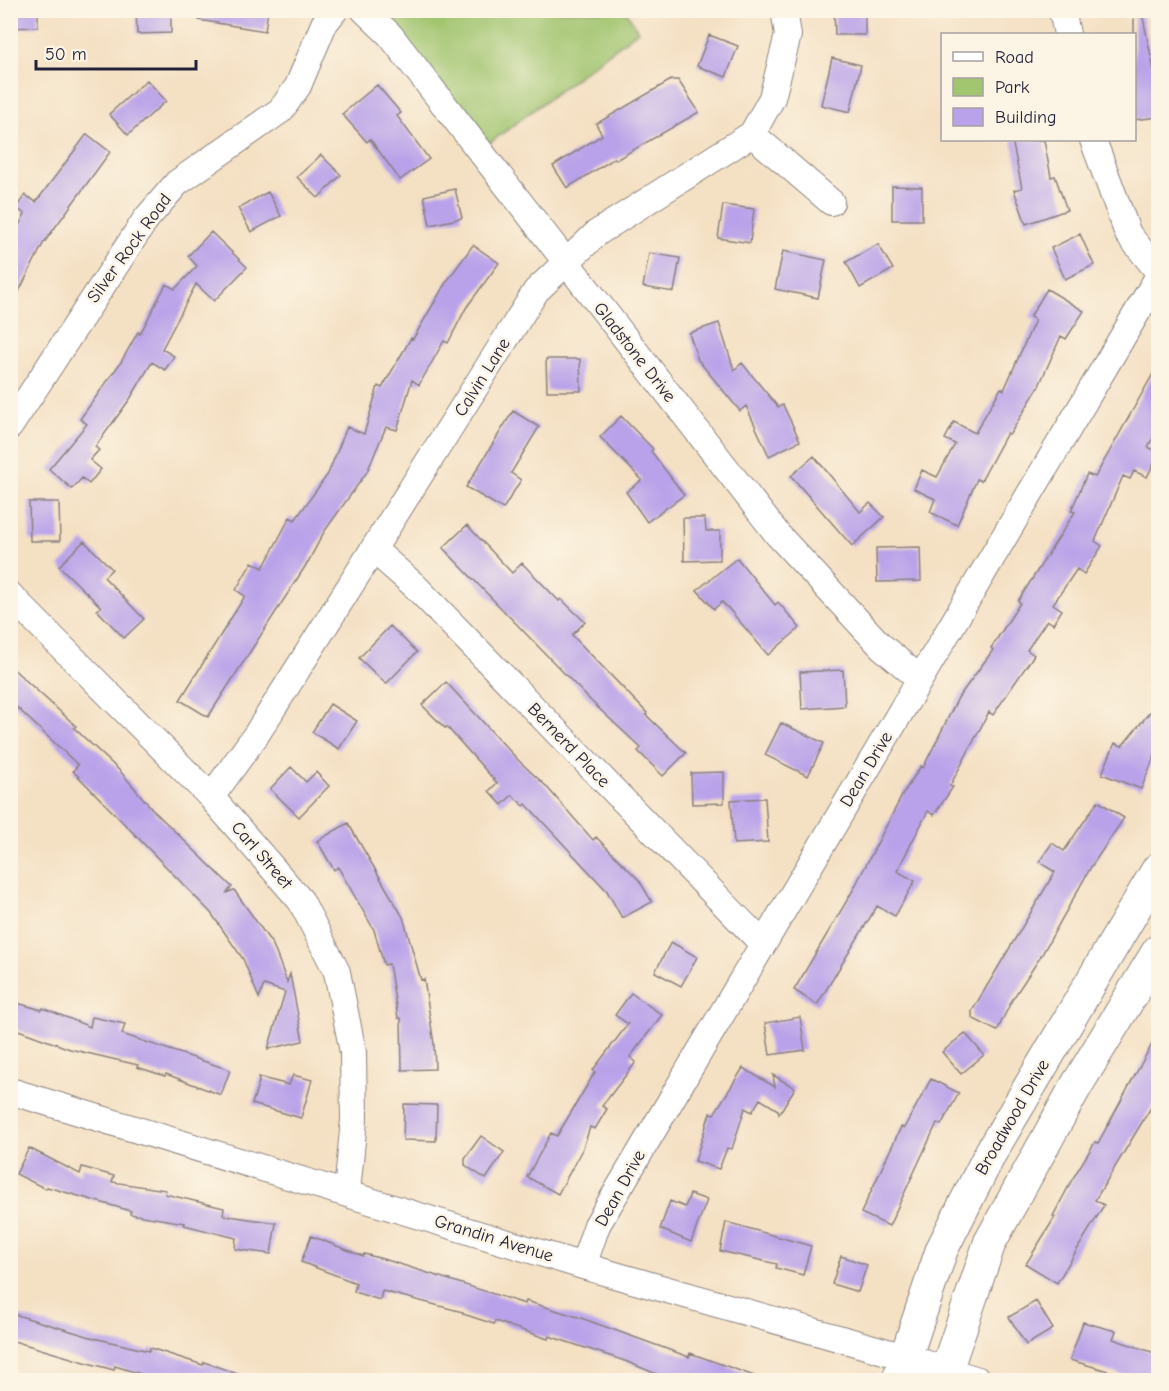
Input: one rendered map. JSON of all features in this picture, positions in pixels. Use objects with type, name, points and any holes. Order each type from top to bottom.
[{"type":"street","name":"Silver Rock Road","points":[[10,426],[146,219],[177,183],[281,111],[298,86],[324,24],[334,10]]},
{"type":"street","name":"Gladstone Drive","points":[[364,10],[390,35],[778,535],[881,646],[920,680]]},
{"type":"street","name":"Calvin Lane","points":[[211,797],[256,735],[537,291],[597,233],[752,134],[772,98],[788,35],[784,10]]},
{"type":"street","points":[[1062,10],[1067,33]]},
{"type":"street","points":[[752,134],[831,202]]},
{"type":"street","points":[[1093,141],[1128,234],[1158,270]]},
{"type":"street","name":"Dean Drive","points":[[583,1266],[597,1225],[1158,277]]},
{"type":"street","name":"Bernerd Place","points":[[374,550],[423,595],[762,943]]},
{"type":"street","name":"Carl Street","points":[[10,595],[211,797],[302,901],[337,972],[353,1052],[354,1120],[347,1192]]},
{"type":"street","name":"Broadwood Drive","points":[[902,1369],[942,1249],[991,1152],[1158,869]]},
{"type":"street","points":[[945,1375],[990,1242],[1075,1088],[1158,951]]},
{"type":"street","name":"Grandin Avenue","points":[[10,1091],[347,1192],[902,1369],[978,1380]]},
{"type":"green space","points":[[364,11],[626,11],[638,31],[479,151]]},
{"type":"building","points":[[10,10],[38,10],[38,27],[10,28]]},
{"type":"building","points":[[136,10],[171,10],[171,33],[137,34]]},
{"type":"building","points":[[199,10],[268,10],[265,31],[199,20]]},
{"type":"building","points":[[834,10],[865,10],[865,35],[835,35]]},
{"type":"building","points":[[1142,13],[1158,90],[1158,117],[1136,120],[1136,33],[1134,33],[1134,14]]},
{"type":"building","points":[[709,35],[738,46],[726,77],[697,66]]},
{"type":"building","points":[[832,58],[861,65],[850,112],[821,105]]},
{"type":"building","points":[[147,80],[166,101],[128,135],[109,114]]},
{"type":"building","points":[[671,80],[678,80],[699,112],[616,160],[615,158],[567,188],[553,166],[602,135],[596,124]]},
{"type":"building","points":[[377,85],[401,113],[397,116],[429,159],[400,180],[370,139],[367,142],[342,114]]},
{"type":"building","points":[[87,134],[110,152],[43,244],[10,309],[10,242],[25,214],[16,208],[25,195],[36,202]]},
{"type":"building","points":[[1012,141],[1044,141],[1051,177],[1055,176],[1067,210],[1026,224],[1014,190],[1022,188]]},
{"type":"building","points":[[321,155],[341,175],[318,198],[297,177]]},
{"type":"building","points":[[892,186],[922,187],[922,220],[892,220]]},
{"type":"building","points":[[455,189],[462,218],[430,225],[424,196]]},
{"type":"building","points":[[268,192],[281,216],[251,232],[238,208]]},
{"type":"building","points":[[723,205],[754,209],[750,243],[718,238]]},
{"type":"building","points":[[211,232],[247,267],[214,301],[196,284],[162,349],[174,356],[165,370],[152,362],[130,399],[95,447],[99,450],[90,460],[101,469],[89,484],[82,478],[72,489],[49,469],[87,424],[80,419],[121,362],[138,332],[140,334],[166,284],[175,289],[197,266],[188,256]]},
{"type":"building","points":[[1080,234],[1094,265],[1065,279],[1051,248]]},
{"type":"building","points":[[878,244],[893,269],[860,288],[846,262]]},
{"type":"building","points":[[473,245],[499,263],[466,308],[448,343],[444,341],[419,385],[412,380],[397,430],[386,427],[367,472],[324,532],[308,562],[208,717],[180,700],[245,596],[236,590],[252,562],[263,568],[290,517],[295,520],[328,474],[347,427],[364,434],[378,386],[382,388],[445,284]]},
{"type":"building","points":[[783,251],[826,260],[818,298],[775,289]]},
{"type":"building","points":[[649,253],[680,258],[674,292],[643,287]]},
{"type":"building","points":[[1047,289],[1084,311],[1066,339],[1061,336],[1038,388],[1010,434],[1007,433],[981,481],[977,479],[957,525],[930,512],[935,499],[914,489],[922,470],[937,477],[955,444],[945,439],[954,422],[975,433],[1001,388],[1004,390],[1035,320],[1030,317]]},
{"type":"building","points":[[719,323],[734,370],[742,363],[778,407],[783,405],[800,441],[769,456],[746,406],[740,411],[698,360],[689,333]]},
{"type":"building","points":[[546,359],[580,359],[581,391],[547,391]]},
{"type":"building","points":[[1158,365],[1158,429],[1148,447],[1158,452],[1158,455],[1147,477],[1134,471],[1130,479],[1123,476],[1095,541],[1102,546],[1084,574],[1077,569],[1053,604],[1062,610],[1053,624],[1047,620],[1027,650],[1034,655],[993,715],[989,712],[950,786],[953,787],[934,815],[928,811],[897,871],[915,881],[895,916],[877,906],[817,1005],[794,990],[852,892],[904,792],[921,766],[923,768],[958,698],[993,650],[991,648],[1020,603],[1018,601],[1075,512],[1071,511],[1087,474],[1095,477]]},
{"type":"building","points":[[513,411],[539,427],[511,473],[521,480],[503,509],[466,487]]},
{"type":"building","points":[[621,416],[653,449],[651,451],[684,495],[647,522],[626,492],[642,480],[600,437]]},
{"type":"building","points":[[814,456],[860,512],[870,503],[884,517],[852,546],[791,476]]},
{"type":"building","points":[[29,502],[59,502],[60,541],[30,541]]},
{"type":"building","points":[[683,518],[705,518],[706,531],[720,531],[720,560],[684,561]]},
{"type":"building","points":[[467,525],[512,573],[522,563],[559,601],[561,599],[585,622],[572,635],[647,713],[646,715],[686,753],[663,776],[638,751],[641,748],[591,701],[443,548]]},
{"type":"building","points":[[84,541],[112,569],[104,577],[144,619],[124,638],[97,610],[101,607],[59,566]]},
{"type":"building","points":[[920,547],[921,581],[877,582],[876,548]]},
{"type":"building","points":[[737,558],[775,605],[778,602],[800,628],[768,655],[722,602],[714,609],[697,590]]},
{"type":"building","points":[[390,626],[417,652],[386,684],[359,658]]},
{"type":"building","points":[[10,666],[76,726],[74,728],[120,771],[154,811],[232,887],[226,893],[234,890],[273,945],[287,982],[290,974],[303,1041],[268,1049],[285,992],[264,985],[259,998],[243,959],[211,913],[73,771],[78,765],[10,701]]},
{"type":"building","points":[[843,670],[845,706],[802,709],[800,672]]},
{"type":"building","points":[[446,682],[519,761],[545,785],[593,840],[596,837],[639,880],[652,902],[622,918],[607,891],[526,804],[524,806],[512,795],[502,805],[489,791],[497,783],[447,727],[445,728],[422,705]]},
{"type":"building","points":[[1158,702],[1158,747],[1141,789],[1102,774],[1115,743],[1122,746]]},
{"type":"building","points":[[330,704],[357,721],[339,749],[312,732]]},
{"type":"building","points":[[781,723],[824,743],[808,776],[765,755]]},
{"type":"building","points":[[291,767],[306,782],[316,772],[329,786],[299,817],[270,789]]},
{"type":"building","points":[[724,772],[724,803],[692,804],[691,773]]},
{"type":"building","points":[[765,798],[768,842],[734,844],[731,800]]},
{"type":"building","points":[[1098,801],[1124,818],[1091,867],[1041,956],[1012,1000],[997,1031],[972,1018],[972,1011],[1055,872],[1039,862],[1052,843],[1064,851]]},
{"type":"building","points":[[348,823],[403,917],[421,980],[424,979],[434,1044],[435,1069],[402,1070],[401,1018],[398,1018],[389,964],[384,965],[374,930],[338,867],[334,870],[317,841]]},
{"type":"building","points":[[671,942],[697,957],[681,986],[655,972]]},
{"type":"building","points":[[631,993],[662,1015],[630,1057],[636,1062],[602,1106],[607,1109],[595,1129],[590,1127],[583,1148],[558,1194],[527,1177],[551,1133],[557,1136],[595,1072],[593,1070],[628,1024],[615,1015]]},
{"type":"building","points":[[10,1001],[42,1010],[43,1008],[90,1027],[92,1017],[125,1024],[122,1034],[230,1070],[221,1095],[166,1074],[165,1076],[137,1067],[138,1065],[70,1049],[10,1027]]},
{"type":"building","points":[[800,1017],[805,1050],[770,1055],[765,1023]]},
{"type":"building","points":[[965,1033],[984,1055],[961,1074],[942,1052]]},
{"type":"building","points":[[1158,1033],[1158,1096],[1095,1200],[1104,1205],[1057,1283],[1026,1264],[1055,1217],[1053,1216],[1073,1178],[1095,1142],[1098,1143]]},
{"type":"building","points":[[743,1068],[775,1087],[773,1075],[795,1088],[779,1114],[778,1110],[760,1099],[752,1112],[745,1108],[732,1149],[727,1148],[719,1169],[695,1161],[710,1113],[714,1114]]},
{"type":"building","points":[[293,1075],[312,1080],[301,1118],[252,1104],[259,1082],[258,1077],[289,1085]]},
{"type":"building","points":[[931,1079],[959,1093],[941,1125],[937,1123],[889,1226],[861,1213],[901,1127],[904,1128]]},
{"type":"building","points":[[404,1104],[437,1105],[436,1141],[403,1140]]},
{"type":"building","points":[[481,1136],[504,1152],[486,1179],[465,1165],[465,1158]]},
{"type":"building","points":[[29,1148],[80,1174],[82,1167],[114,1176],[112,1182],[166,1190],[165,1194],[224,1208],[223,1215],[276,1223],[271,1254],[235,1249],[236,1238],[184,1225],[185,1223],[130,1214],[131,1211],[47,1187],[46,1189],[16,1174]]},
{"type":"building","points":[[690,1194],[707,1200],[691,1242],[660,1229],[670,1201],[685,1207]]},
{"type":"building","points":[[726,1222],[811,1246],[803,1275],[776,1268],[777,1264],[720,1251]]},
{"type":"building","points":[[311,1236],[363,1256],[364,1254],[390,1261],[525,1304],[526,1301],[581,1318],[689,1357],[690,1353],[760,1378],[760,1380],[671,1380],[625,1361],[549,1336],[548,1339],[495,1321],[494,1324],[463,1314],[463,1312],[382,1291],[380,1300],[354,1292],[356,1283],[301,1262]]},
{"type":"building","points":[[841,1256],[867,1265],[858,1292],[832,1284]]},
{"type":"building","points":[[1036,1301],[1053,1329],[1026,1345],[1009,1317]]},
{"type":"building","points":[[10,1313],[94,1338],[149,1351],[150,1348],[203,1365],[204,1362],[249,1378],[249,1380],[160,1380],[115,1366],[114,1370],[88,1363],[10,1340]]},
{"type":"building","points":[[1083,1322],[1116,1331],[1113,1339],[1158,1354],[1158,1380],[1139,1380],[1070,1360]]}]
